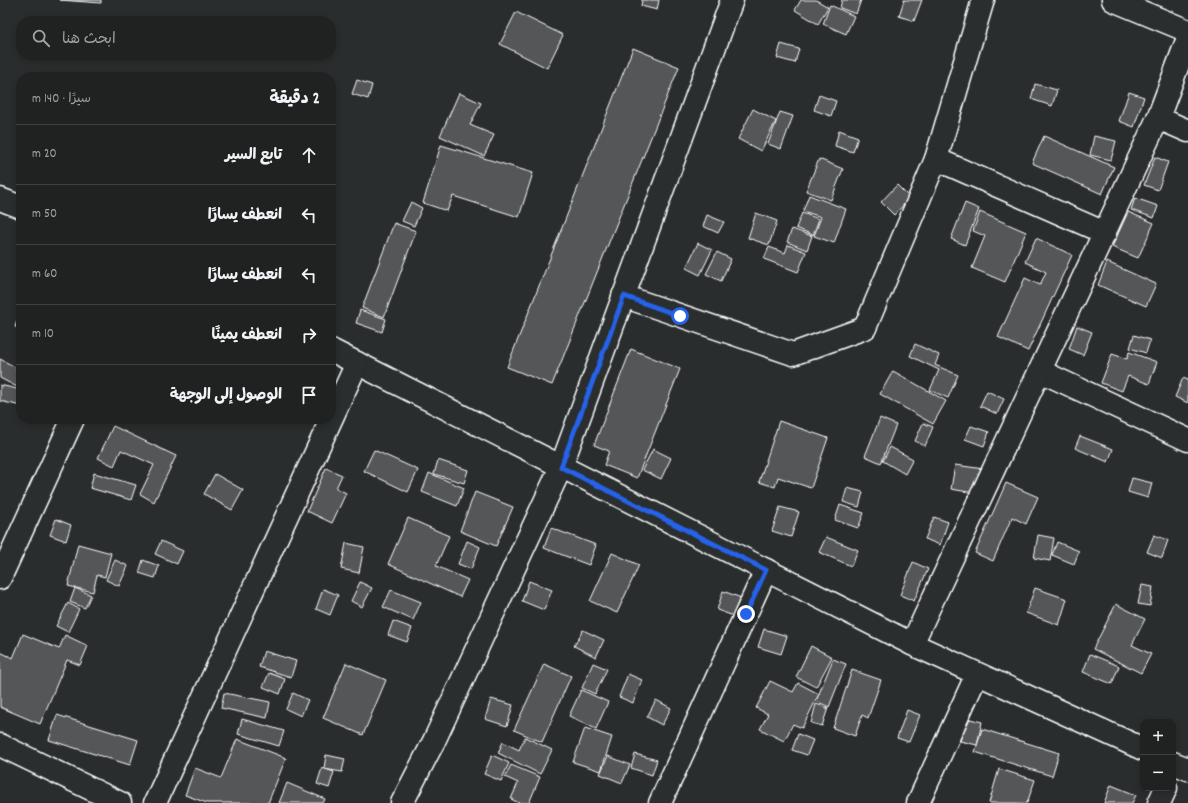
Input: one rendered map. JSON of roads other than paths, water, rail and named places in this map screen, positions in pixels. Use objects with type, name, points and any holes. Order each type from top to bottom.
[{"type":"street","points":[[402,803],[434,741],[561,467],[732,0]]},
{"type":"street","points":[[624,296],[793,354],[864,328],[936,159],[983,0]]},
{"type":"street","points":[[1114,0],[1188,31]]},
{"type":"street","points":[[912,644],[1158,118],[1188,38]]},
{"type":"street","points":[[1158,118],[1188,132]]},
{"type":"street","points":[[936,159],[1105,233]]},
{"type":"street","points":[[0,199],[16,205]]},
{"type":"street","points":[[336,353],[912,644],[1140,748]]},
{"type":"street","points":[[336,410],[357,364]]},
{"type":"street","points":[[1040,371],[1188,440]]},
{"type":"street","points":[[0,578],[71,424]]},
{"type":"street","points":[[155,803],[329,424]]},
{"type":"street","points":[[660,803],[766,570]]},
{"type":"street","points":[[918,803],[977,674]]},
{"type":"street","points":[[0,745],[120,803]]},
{"type":"street","points":[[1159,803],[1165,791]]}]
